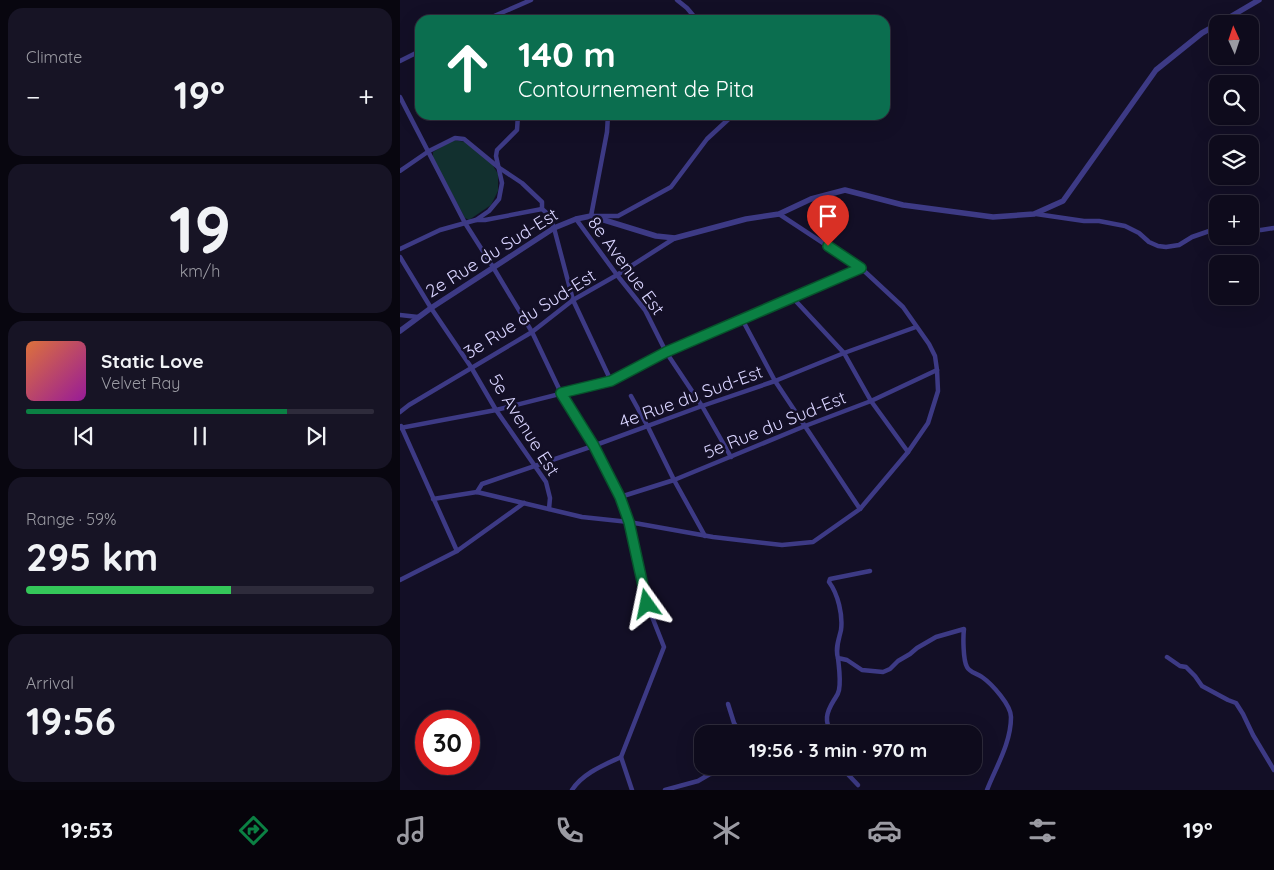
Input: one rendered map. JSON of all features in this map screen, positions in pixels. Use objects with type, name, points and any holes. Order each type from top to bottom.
[{"type":"street","points":[[496,15],[531,0]]},
{"type":"street","points":[[677,0],[693,15]]},
{"type":"street","points":[[1233,15],[1259,0]]},
{"type":"street","points":[[1034,214],[1063,201],[1156,70],[1209,29]]},
{"type":"street","points":[[400,61],[415,54]]},
{"type":"street","points":[[400,97],[465,223],[532,332],[561,393],[594,446],[620,497],[629,522],[647,604],[664,646],[621,757],[633,790]]},
{"type":"street","points":[[476,220],[489,211],[499,199],[502,183],[496,156],[497,150],[517,130],[518,120]]},
{"type":"street","points":[[592,216],[608,132],[608,120]]},
{"type":"street","points":[[592,216],[618,216],[670,187],[707,139],[728,120]]},
{"type":"street","points":[[400,171],[428,151],[455,138],[464,138],[498,167],[522,183],[542,202],[542,209]]},
{"type":"street","points":[[592,216],[656,236],[675,238],[746,219],[779,214],[811,199],[845,190],[903,205],[984,216],[1034,214],[1084,221],[1099,220],[1125,226],[1139,233],[1149,242],[1166,247],[1179,245],[1192,237],[1209,231]]},
{"type":"street","points":[[400,249],[440,230],[476,220],[542,209]]},
{"type":"street","points":[[542,209],[548,214],[554,228],[573,300],[611,381]]},
{"type":"street","points":[[433,499],[477,492],[582,517],[629,522],[705,536],[782,545],[813,542],[860,509],[908,452],[928,423],[938,391],[935,356],[929,344],[902,307],[861,268],[779,214]]},
{"type":"street","name":"2e Rue du Sud-Est","points":[[400,331],[431,308],[554,228],[576,219],[592,216]]},
{"type":"street","name":"8e Avenue Est","points":[[576,219],[645,310],[666,352],[702,406],[730,457]]},
{"type":"street","points":[[1259,230],[1274,228]]},
{"type":"street","name":"3e Rue du Sud-Est","points":[[400,412],[532,332],[573,300],[675,238]]},
{"type":"street","name":"5e Avenue Est","points":[[400,257],[431,308],[472,367],[496,410],[546,482],[550,498],[549,509]]},
{"type":"street","points":[[457,551],[401,427],[496,410],[611,381],[666,352],[861,268]]},
{"type":"street","points":[[792,297],[844,353],[872,401],[908,452]]},
{"type":"street","points":[[400,315],[419,317]]},
{"type":"street","points":[[742,319],[775,381],[860,509]]},
{"type":"street","name":"4e Rue du Sud-Est","points":[[477,492],[482,484],[648,427],[916,327]]},
{"type":"street","name":"5e Rue du Sud-Est","points":[[620,497],[674,480],[805,426],[872,401],[937,370]]},
{"type":"street","points":[[631,396],[705,536]]},
{"type":"street","points":[[400,580],[457,551],[524,503]]},
{"type":"street","points":[[828,725],[826,719],[828,712],[838,695],[839,689],[837,644],[841,629],[837,599],[829,582],[830,579],[870,571]]},
{"type":"street","points":[[838,658],[847,660],[862,670],[883,672],[936,636],[964,629],[962,640],[966,666],[970,672],[980,675],[990,683],[1006,703],[1011,715],[1009,733],[987,790]]},
{"type":"street","points":[[1167,657],[1186,668],[1202,686],[1236,703],[1274,770]]},
{"type":"street","points":[[728,704],[735,725]]},
{"type":"street","points":[[572,790],[596,768],[621,757]]},
{"type":"street","points":[[664,790],[698,781],[708,775]]},
{"type":"street","points":[[849,775],[858,785]]},
{"type":"green space","points":[[453,140],[466,142],[492,164],[498,174],[498,191],[491,205],[469,220],[465,218],[433,158],[433,152]]},
{"type":"route","points":[[647,604],[629,522],[620,497],[594,446],[561,393],[611,381],[666,352],[861,268],[828,246]]}]
